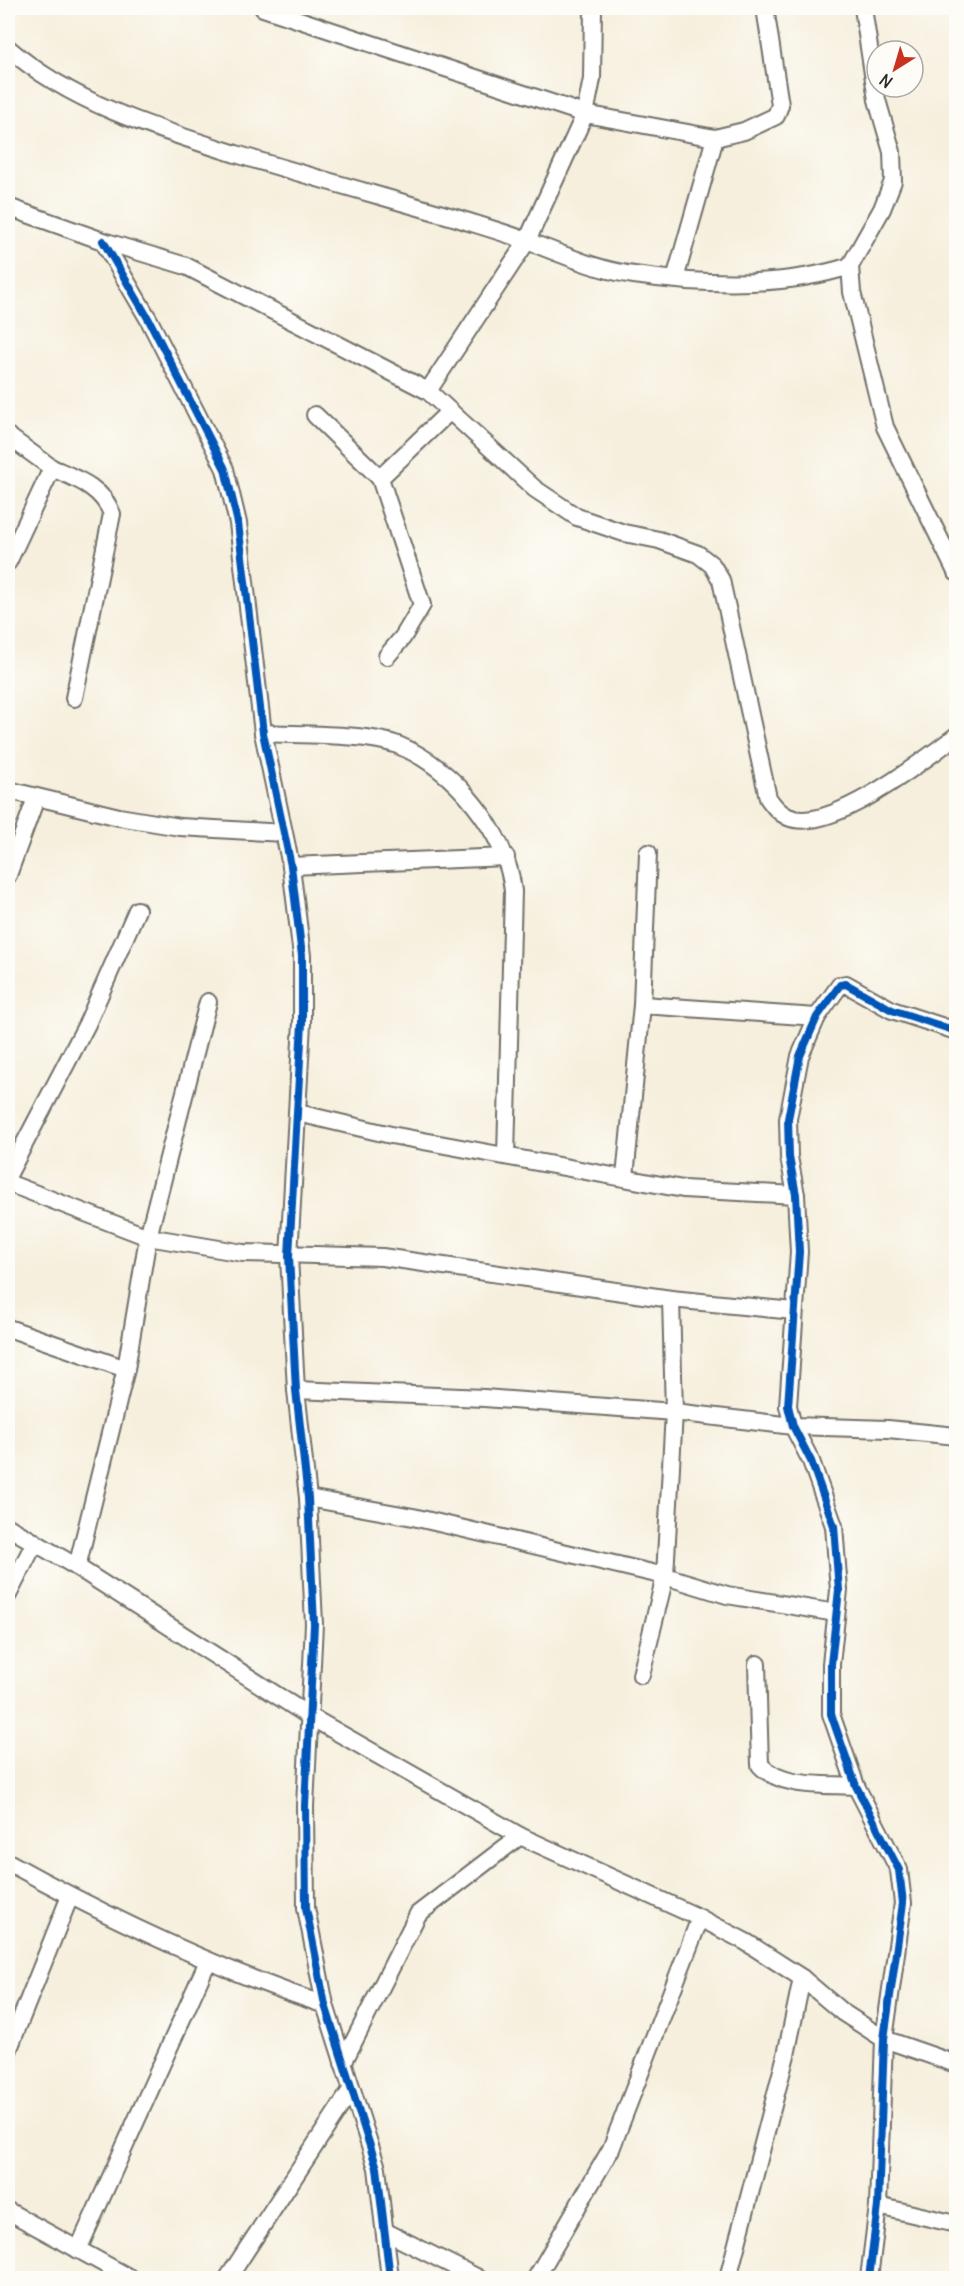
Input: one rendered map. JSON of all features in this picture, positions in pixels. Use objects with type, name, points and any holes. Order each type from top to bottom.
[{"type":"street","points":[[263,8],[585,114],[715,138],[764,124],[776,116],[780,105],[765,8]]},
{"type":"street","points":[[428,390],[527,241],[585,114],[592,79],[593,8]]},
{"type":"street","points":[[864,8],[877,100],[892,152],[893,181],[882,209],[850,266],[855,303],[885,427],[957,572]]},
{"type":"street","points":[[8,48],[27,65],[79,95],[150,127],[527,241],[573,261],[633,275],[707,282],[786,280],[824,274],[850,266]]},
{"type":"street","points":[[675,279],[715,138]]},
{"type":"street","points":[[8,207],[103,241],[186,266],[428,390],[535,489],[577,517],[624,533],[659,540],[698,554],[712,565],[722,580],[768,798],[778,811],[790,818],[814,819],[833,814],[891,784],[957,736]]},
{"type":"street","points":[[103,241],[149,320],[225,470],[238,522],[263,733],[291,866],[302,956],[298,1113],[289,1256],[296,1390],[308,1498],[314,1624],[305,1806],[306,1908],[325,2005],[377,2168],[390,2278]]},
{"type":"street","points":[[380,478],[450,411]]},
{"type":"street","points":[[315,416],[380,478],[422,604],[403,637],[387,656]]},
{"type":"street","points":[[8,436],[52,468],[95,490],[107,501],[112,514],[74,698]]},
{"type":"street","points":[[8,562],[52,468]]},
{"type":"street","points":[[263,733],[373,740],[399,745],[424,759],[460,789],[485,817],[506,857],[513,891],[506,1156]]},
{"type":"street","points":[[8,790],[119,817],[180,827],[284,832]]},
{"type":"street","points":[[8,875],[36,798]]},
{"type":"street","points":[[625,1177],[642,1005],[648,853]]},
{"type":"street","points":[[291,866],[506,857]]},
{"type":"street","points":[[8,1175],[87,1024],[137,910]]},
{"type":"street","points":[[869,2278],[878,2206],[884,2039],[903,1903],[899,1870],[856,1786],[831,1714],[831,1664],[839,1590],[834,1526],[811,1461],[793,1426],[788,1406],[799,1252],[796,1195],[789,1157],[788,1119],[800,1056],[817,1017],[840,985],[846,984],[892,1010],[957,1031]]},
{"type":"street","points":[[77,1567],[126,1369],[148,1237],[208,1002]]},
{"type":"street","points":[[642,1005],[817,1017]]},
{"type":"street","points":[[298,1113],[391,1135],[683,1189],[796,1195]]},
{"type":"street","points":[[8,1183],[148,1237],[243,1253],[382,1257],[671,1299],[794,1311]]},
{"type":"street","points":[[641,1675],[665,1576],[674,1412],[671,1299]]},
{"type":"street","points":[[8,1328],[126,1369]]},
{"type":"street","points":[[296,1390],[484,1398],[674,1412],[793,1426],[888,1429],[957,1436]]},
{"type":"street","points":[[308,1498],[413,1517],[665,1576],[727,1594],[836,1613]]},
{"type":"street","points":[[8,1527],[77,1567],[309,1716],[519,1836],[700,1918],[746,1942],[802,1978],[842,2012],[884,2039],[957,2064]]},
{"type":"street","points":[[8,1595],[35,1542]]},
{"type":"street","points":[[757,1664],[760,1765],[770,1775],[789,1781],[856,1786]]},
{"type":"street","points":[[343,2063],[418,1914],[519,1836]]},
{"type":"street","points":[[8,1862],[70,1896],[208,1961],[251,1980],[325,2005]]},
{"type":"street","points":[[8,2051],[70,1896]]},
{"type":"street","points":[[536,2278],[610,2149],[700,1918]]},
{"type":"street","points":[[78,2250],[208,1961]]},
{"type":"street","points":[[728,2278],[786,2055],[802,1978]]},
{"type":"street","points":[[228,2278],[351,2090]]},
{"type":"street","points":[[878,2206],[957,2224]]},
{"type":"street","points":[[8,2211],[130,2278]]},
{"type":"street","points":[[386,2232],[478,2278]]},
{"type":"cycle path","points":[[103,241],[149,320],[225,469],[238,523],[263,733],[291,866],[302,956],[302,1023],[289,1256],[296,1390],[308,1498],[314,1624],[305,1806],[306,1908],[325,2005],[377,2168],[390,2278]]},
{"type":"cycle path","points":[[869,2278],[878,2206],[884,2039],[903,1903],[899,1870],[856,1786],[831,1714],[831,1664],[839,1590],[834,1526],[811,1461],[793,1426],[788,1406],[799,1252],[796,1195],[789,1157],[788,1119],[800,1056],[817,1017],[840,985],[846,984],[892,1010],[956,1031]]}]
